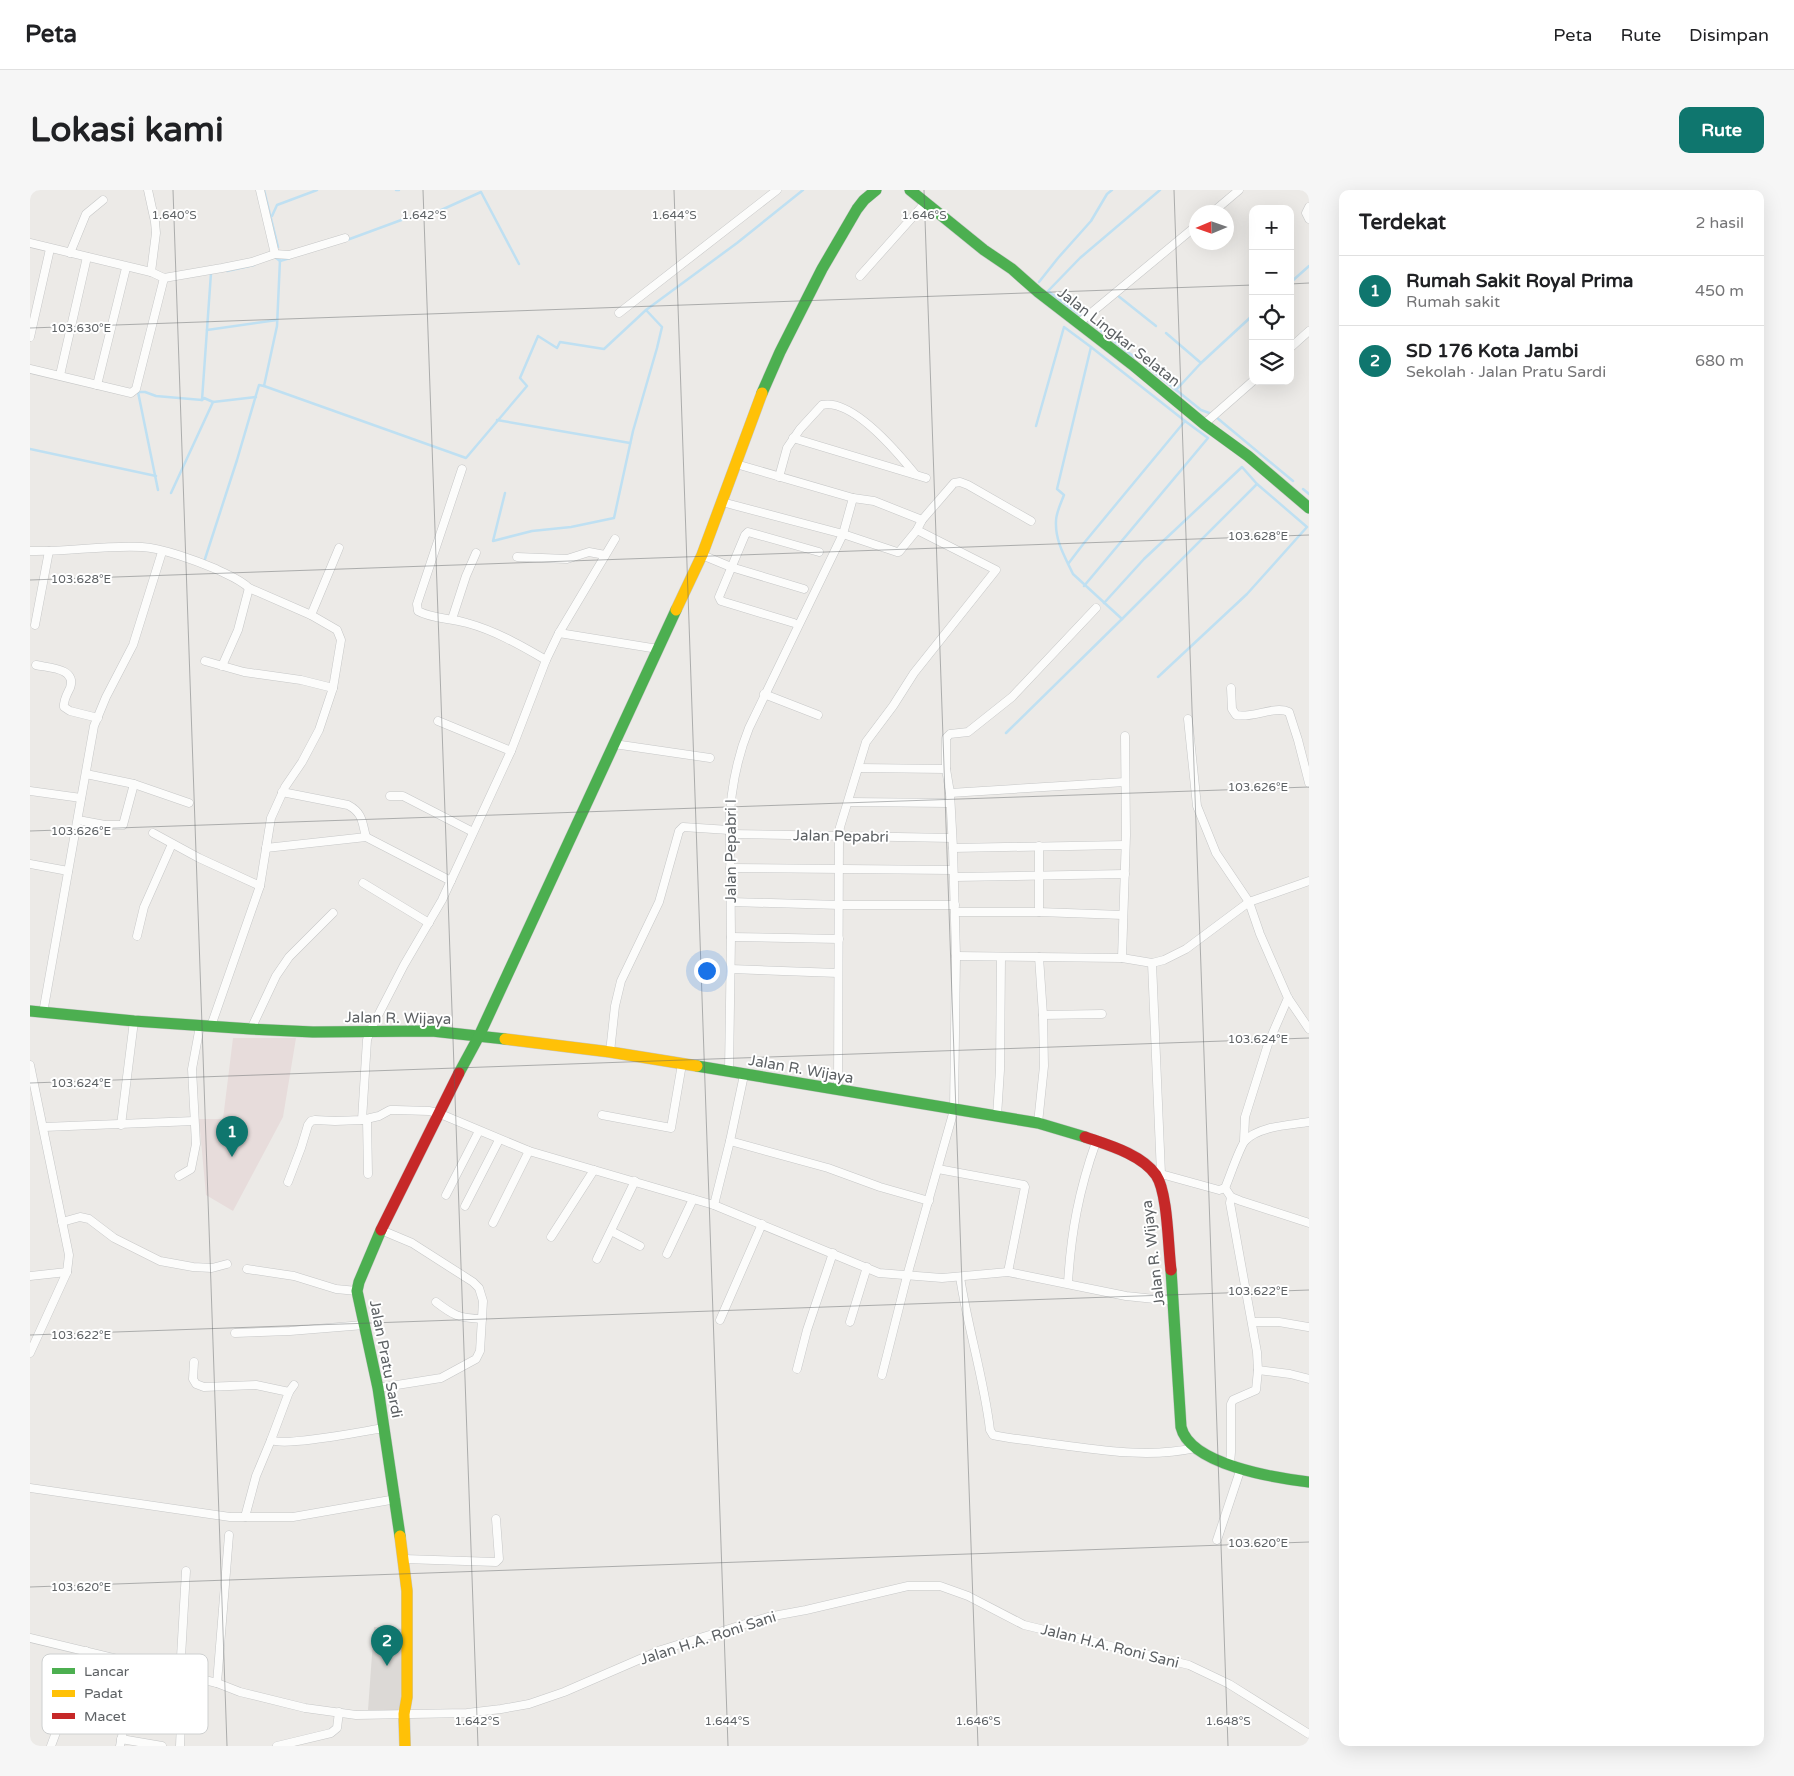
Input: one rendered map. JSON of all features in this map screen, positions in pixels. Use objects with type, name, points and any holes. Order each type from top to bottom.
[{"type":"main road","name":"Jalan Pratu Sardi","points":[[406,1746],[404,1714],[408,1591],[396,1499],[378,1388],[357,1291],[364,1267],[438,1114],[479,1036],[702,555],[764,387],[822,269],[864,200],[876,190]]},
{"type":"main road","name":"Jalan Lingkar Selatan","points":[[910,190],[984,250],[1012,269],[1038,292],[1204,424],[1248,456],[1309,508]]},
{"type":"main road","name":"Jalan R. Wijaya","points":[[30,1011],[134,1021],[251,1029],[314,1032],[432,1031],[610,1052],[1038,1123],[1096,1142],[1146,1165],[1158,1174],[1174,1301],[1181,1427],[1186,1440],[1194,1448]]},
{"type":"main road","points":[[1194,1448],[1203,1454],[1235,1466],[1309,1482]]},
{"type":"street","points":[[148,190],[156,234],[151,272]]},
{"type":"street","points":[[260,190],[275,254]]},
{"type":"street","points":[[618,313],[777,190]]},
{"type":"street","points":[[1221,205],[1239,190]]},
{"type":"street","points":[[70,253],[86,214],[103,200]]},
{"type":"street","points":[[860,276],[926,202]]},
{"type":"street","points":[[1309,207],[1306,213],[1309,219]]},
{"type":"street","points":[[1079,324],[1189,232]]},
{"type":"street","points":[[30,243],[126,268],[151,272],[164,278],[229,267],[275,254],[289,255],[344,238]]},
{"type":"street","points":[[30,336],[50,249]]},
{"type":"street","points":[[60,375],[87,257]]},
{"type":"street","points":[[97,385],[126,268]]},
{"type":"street","points":[[30,369],[131,393],[136,389],[164,278]]},
{"type":"street","points":[[1294,344],[1309,331]]},
{"type":"street","points":[[1204,424],[1249,385]]},
{"type":"street","points":[[779,477],[787,448],[793,438],[822,405],[826,404],[847,409],[885,438],[915,474]]},
{"type":"street","points":[[793,438],[926,478]]},
{"type":"street","points":[[736,464],[853,498],[874,501],[922,520]]},
{"type":"street","points":[[462,469],[417,604],[418,612],[465,622],[505,636],[546,660]]},
{"type":"street","points":[[722,502],[843,534],[897,552],[899,552],[917,530],[922,520],[954,483],[960,482],[1031,521]]},
{"type":"street","name":"Jalan Pepabri I","points":[[729,1071],[731,969],[730,802],[743,742],[764,694],[843,534],[853,498]]},
{"type":"street","points":[[838,1090],[840,827],[849,802],[864,746],[914,673],[996,570],[917,530]]},
{"type":"street","points":[[794,623],[720,601],[719,596],[745,535],[750,532],[819,552]]},
{"type":"street","points":[[368,1174],[364,1119],[366,1040],[404,965],[442,900],[511,751],[546,660],[559,633],[615,539]]},
{"type":"street","points":[[30,551],[49,552],[110,546],[144,547],[205,564],[243,582],[249,588],[311,614],[337,630],[341,640],[333,688],[319,730],[302,762],[282,792],[271,818],[260,886],[206,1026],[192,1069],[196,1144],[194,1162],[191,1169],[179,1176]]},
{"type":"street","points":[[311,614],[339,548]]},
{"type":"street","points":[[35,625],[49,552]]},
{"type":"street","points":[[43,1013],[94,726],[106,697],[133,645],[162,552]]},
{"type":"street","points":[[517,557],[568,559],[589,552],[605,555]]},
{"type":"street","points":[[452,620],[466,576],[476,553]]},
{"type":"street","points":[[702,555],[731,567],[804,588]]},
{"type":"street","points":[[222,666],[238,630],[249,588]]},
{"type":"street","points":[[882,1375],[907,1276],[954,1110],[956,956],[953,848],[945,745],[947,736],[968,732],[1012,697],[1096,608]]},
{"type":"street","points":[[559,633],[658,649]]},
{"type":"street","points":[[205,661],[244,672],[301,680],[333,688]]},
{"type":"street","points":[[36,665],[67,672],[71,684],[64,707],[70,711],[98,718]]},
{"type":"street","points":[[1231,688],[1232,709],[1236,715],[1249,715],[1282,709],[1288,712],[1298,740],[1309,783]]},
{"type":"street","points":[[764,694],[818,715]]},
{"type":"street","points":[[1188,719],[1197,806],[1216,853],[1249,902],[1260,934],[1288,998],[1309,1029]]},
{"type":"street","points":[[438,721],[511,751]]},
{"type":"street","points":[[1122,958],[1125,874],[1125,736]]},
{"type":"street","points":[[614,744],[710,758]]},
{"type":"street","points":[[859,768],[946,768]]},
{"type":"street","points":[[86,774],[134,784],[189,803]]},
{"type":"street","points":[[950,793],[1125,782]]},
{"type":"street","points":[[78,820],[105,825],[123,825],[134,784]]},
{"type":"street","points":[[30,791],[82,798]]},
{"type":"street","points":[[282,792],[348,805],[356,809],[360,813],[366,837]]},
{"type":"street","points":[[390,796],[403,796],[473,832]]},
{"type":"street","points":[[849,802],[950,803]]},
{"type":"street","name":"Jalan Pepabri","points":[[610,1052],[615,1006],[621,981],[659,902],[679,831],[683,827],[729,832],[952,838]]},
{"type":"street","points":[[153,834],[260,886]]},
{"type":"street","points":[[266,848],[366,837],[451,881]]},
{"type":"street","points":[[137,936],[144,907],[172,844]]},
{"type":"street","points":[[953,848],[1125,845]]},
{"type":"street","points":[[1038,846],[1039,912]]},
{"type":"street","points":[[30,864],[68,871]]},
{"type":"street","points":[[730,868],[840,869],[953,874],[1125,874]]},
{"type":"street","points":[[956,956],[1122,958],[1152,963],[1164,960],[1186,949],[1249,902],[1309,881]]},
{"type":"street","points":[[362,883],[429,923]]},
{"type":"street","points":[[731,902],[1123,915]]},
{"type":"street","points":[[251,1029],[276,976],[289,957],[333,913]]},
{"type":"street","points":[[731,937],[839,939]]},
{"type":"street","points":[[997,1116],[1000,1070],[1001,957]]},
{"type":"street","points":[[1038,1123],[1044,1066],[1039,957]]},
{"type":"street","points":[[1152,963],[1158,1174],[1219,1190],[1225,1188],[1244,1141],[1245,1117],[1268,1044],[1288,998]]},
{"type":"street","points":[[731,969],[838,973]]},
{"type":"street","points":[[1043,1015],[1102,1014]]},
{"type":"street","points":[[120,1125],[134,1021]]},
{"type":"street","points":[[602,1115],[670,1128],[682,1064]]},
{"type":"street","points":[[30,1065],[69,1255],[67,1272],[30,1353]]},
{"type":"street","points":[[714,1205],[744,1075]]},
{"type":"street","points":[[288,1182],[311,1121],[335,1122],[364,1119],[379,1116],[392,1110],[429,1111],[529,1151],[714,1205],[879,1273],[942,1278],[1008,1272],[1126,1296],[1174,1301]]},
{"type":"street","points":[[44,1127],[194,1121]]},
{"type":"street","points":[[1244,1141],[1274,1127],[1309,1122]]},
{"type":"street","points":[[446,1195],[479,1131]]},
{"type":"street","points":[[465,1206],[499,1140]]},
{"type":"street","points":[[730,1141],[828,1168],[880,1188],[929,1201]]},
{"type":"street","points":[[1068,1283],[1075,1216],[1087,1168],[1096,1142]]},
{"type":"street","points":[[493,1223],[529,1151]]},
{"type":"street","points":[[938,1168],[1024,1185],[1008,1272]]},
{"type":"street","points":[[551,1237],[594,1170]]},
{"type":"street","points":[[597,1259],[635,1181]]},
{"type":"street","points":[[1225,1188],[1231,1197],[1309,1223]]},
{"type":"street","points":[[1216,1540],[1235,1466],[1232,1452],[1231,1404],[1233,1400],[1256,1390],[1258,1370],[1252,1322],[1230,1203],[1231,1197]]},
{"type":"street","points":[[667,1254],[693,1199]]},
{"type":"street","points":[[62,1222],[80,1217],[89,1219],[114,1238],[160,1261],[202,1268],[212,1268],[227,1264]]},
{"type":"street","points":[[720,1320],[762,1224]]},
{"type":"street","points":[[378,1388],[441,1378],[473,1362],[480,1351],[482,1319],[482,1296],[479,1288],[473,1282],[412,1243],[381,1230]]},
{"type":"street","points":[[611,1231],[640,1246]]},
{"type":"street","points":[[796,1369],[833,1253]]},
{"type":"street","points":[[850,1322],[867,1267]]},
{"type":"street","points":[[246,1269],[294,1276],[336,1289],[357,1291]]},
{"type":"street","points":[[30,1276],[67,1272]]},
{"type":"street","points":[[960,1277],[975,1356],[986,1399],[990,1430],[996,1436],[1150,1454],[1176,1452],[1194,1448]]},
{"type":"street","points":[[436,1302],[462,1318],[482,1319]]},
{"type":"street","points":[[1252,1322],[1280,1322],[1308,1327]]},
{"type":"street","points":[[235,1333],[290,1332],[364,1325]]},
{"type":"street","points":[[194,1362],[193,1379],[196,1384],[204,1387],[256,1385],[289,1392]]},
{"type":"street","points":[[1258,1370],[1290,1374],[1309,1379]]},
{"type":"street","points":[[245,1517],[256,1476],[289,1392],[294,1385]]},
{"type":"street","points":[[271,1440],[280,1442],[303,1440],[384,1428]]},
{"type":"street","points":[[30,1488],[230,1517],[293,1517],[396,1499]]},
{"type":"street","points":[[404,1559],[496,1562],[499,1558],[496,1518]]},
{"type":"street","points":[[217,1683],[229,1535]]},
{"type":"street","points":[[182,1654],[186,1571]]},
{"type":"street","name":"Jalan H.A. Roni Sani","points":[[208,1681],[240,1692],[305,1708],[356,1714],[467,1712],[501,1709],[529,1704],[564,1692],[661,1650],[768,1617],[908,1586],[940,1586],[968,1596],[1024,1625],[1189,1664],[1229,1684],[1309,1734]]},
{"type":"street","name":"Jalan H.A. Roni Sani","points":[[30,1638],[98,1654]]},
{"type":"street","points":[[277,1746],[331,1733],[336,1728],[339,1712]]},
{"type":"street","points":[[51,1746],[55,1734]]},
{"type":"street","points":[[120,1743],[162,1746]]},
{"type":"shaded area","points":[[233,1038],[296,1038],[283,1117],[233,1211],[206,1195],[199,1119],[223,1119]]},
{"type":"shaded area","points":[[374,1627],[402,1629],[403,1703],[397,1711],[368,1710]]},
{"type":"waterway","points":[[264,190],[278,247]]},
{"type":"waterway","points":[[272,216],[277,205],[317,190]]},
{"type":"waterway","points":[[646,310],[737,243],[803,190]]},
{"type":"waterway","points":[[1039,282],[1091,221],[1107,194],[1112,190]]},
{"type":"waterway","points":[[1083,317],[1048,291],[1080,258],[1160,190]]},
{"type":"waterway","points":[[347,240],[404,219],[439,211],[481,192],[519,264]]},
{"type":"waterway","points":[[275,257],[280,261],[290,258]]},
{"type":"waterway","points":[[204,562],[259,385],[264,386],[277,326],[280,260]]},
{"type":"waterway","points":[[227,271],[254,265]]},
{"type":"waterway","points":[[1294,279],[1309,266]]},
{"type":"waterway","points":[[202,400],[211,273]]},
{"type":"waterway","points":[[1117,295],[1156,326]]},
{"type":"waterway","points":[[264,386],[466,458],[527,386],[520,378],[538,336],[557,348],[560,342],[604,349],[646,310],[662,327],[633,431],[614,518],[571,527],[532,531],[493,541],[505,493]]},
{"type":"waterway","points":[[1088,321],[1096,313]]},
{"type":"waterway","points":[[1176,390],[1201,363],[1249,319]]},
{"type":"waterway","points":[[207,330],[277,320]]},
{"type":"waterway","points":[[1088,320],[1134,357]]},
{"type":"waterway","points":[[1036,426],[1064,327],[1091,347]]},
{"type":"waterway","points":[[1166,333],[1201,363]]},
{"type":"waterway","points":[[1068,564],[1084,543],[1185,421],[1091,347],[1057,489],[1064,495],[1057,515],[1056,528],[1061,549],[1067,561],[1070,568],[1073,574],[1122,619],[1257,484],[1307,527],[1247,594],[1158,677]]},
{"type":"waterway","points":[[1144,364],[1201,410],[1212,414]]},
{"type":"waterway","points":[[136,392],[145,392],[156,396],[202,400],[204,398],[213,402],[256,397]]},
{"type":"waterway","points":[[138,392],[158,490]]},
{"type":"waterway","points":[[171,493],[213,402]]},
{"type":"waterway","points":[[1216,417],[1293,481]]},
{"type":"waterway","points":[[497,420],[630,443]]},
{"type":"waterway","points":[[1084,586],[1208,438],[1185,421]]},
{"type":"waterway","points":[[30,449],[156,476]]},
{"type":"waterway","points":[[1104,603],[1144,559],[1242,467],[1257,484]]},
{"type":"waterway","points":[[1303,489],[1309,494]]},
{"type":"waterway","points":[[1006,733],[1122,619]]},
{"type":"traffic: fast","points":[[762,393],[780,352],[822,269],[857,209],[876,190]]},
{"type":"traffic: fast","points":[[910,190],[1134,366],[1204,424],[1248,456],[1309,508]]},
{"type":"traffic: fast","points":[[459,1073],[479,1036],[676,610]]},
{"type":"traffic: fast","points":[[30,1011],[134,1021],[251,1029],[313,1032],[432,1031],[505,1039]]},
{"type":"traffic: fast","points":[[697,1066],[1038,1123],[1085,1137]]},
{"type":"traffic: fast","points":[[381,1230],[357,1291],[378,1388],[400,1536]]},
{"type":"traffic: fast","points":[[1171,1270],[1181,1427],[1188,1440],[1200,1451],[1236,1467],[1256,1473],[1309,1482]]},
{"type":"traffic: slow","points":[[676,610],[702,555],[762,393]]},
{"type":"traffic: slow","points":[[505,1039],[610,1052],[697,1066]]},
{"type":"traffic: slow","points":[[400,1536],[407,1591],[405,1746]]},
{"type":"traffic: jam","points":[[381,1230],[459,1073]]},
{"type":"traffic: jam","points":[[1085,1137],[1133,1156],[1142,1161],[1156,1175],[1163,1194],[1171,1270]]},
{"type":"place","name":"Rumah Sakit Royal Prima","points":[[232,1157]]},
{"type":"place","name":"SD 176 Kota Jambi","points":[[387,1666]]}]
